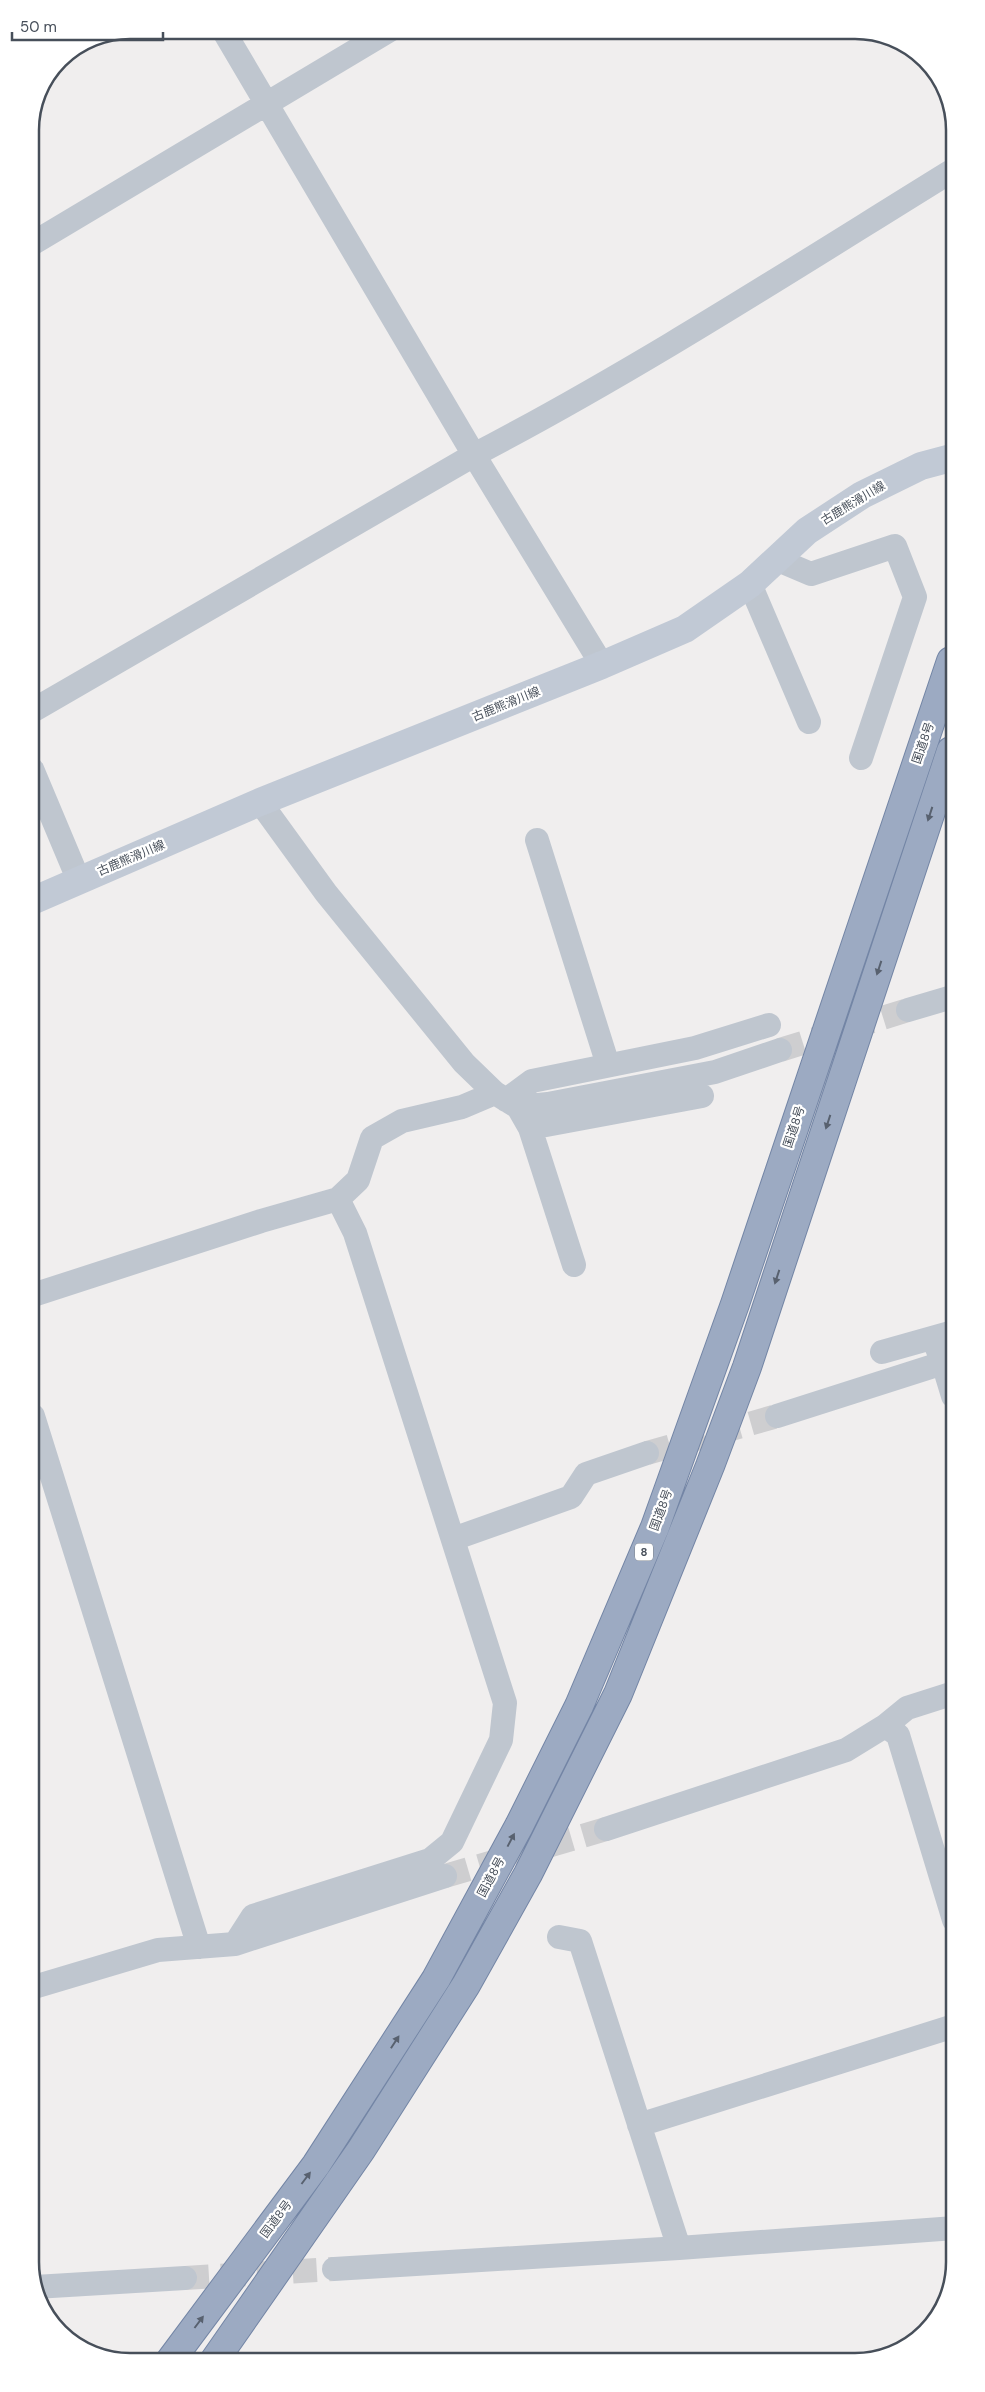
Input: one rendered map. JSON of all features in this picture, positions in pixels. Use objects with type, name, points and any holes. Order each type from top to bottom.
[{"type":"highway","name":"国道8号","points":[[177,2353],[316,2165],[436,1979],[519,1826],[579,1706],[655,1527],[735,1304],[946,676]]},
{"type":"highway","name":"8","points":[[220,2353],[361,2150],[466,1985],[528,1874],[618,1694],[747,1367],[946,766]]},
{"type":"main road","name":"古鹿熊滑川線","points":[[39,898],[260,802],[602,665],[685,629],[750,584],[807,531],[862,495],[921,466],[946,459]]},
{"type":"street","points":[[228,39],[474,455],[602,665]]},
{"type":"street","points":[[39,240],[375,39]]},
{"type":"street","points":[[39,707],[474,455],[528,427],[729,308],[946,174]]},
{"type":"street","points":[[778,560],[811,574],[895,546],[915,597],[861,758]]},
{"type":"street","points":[[750,584],[809,722]]},
{"type":"street","points":[[39,786],[79,881]]},
{"type":"street","points":[[260,802],[326,893],[464,1063],[506,1100],[530,1128],[574,1265]]},
{"type":"street","points":[[537,840],[608,1065]]},
{"type":"street","points":[[908,1010],[946,999]]},
{"type":"street","points":[[506,1100],[532,1081],[694,1048],[769,1025]]},
{"type":"street","points":[[39,1294],[261,1221],[338,1200],[358,1180],[372,1138],[402,1121],[462,1107],[506,1100],[548,1104],[715,1072],[780,1050]]},
{"type":"street","points":[[530,1128],[702,1096]]},
{"type":"street","points":[[235,1944],[253,1916],[430,1860],[452,1842],[501,1740],[505,1703],[355,1233],[338,1200]]},
{"type":"street","points":[[882,1352],[943,1335],[943,1363],[946,1373]]},
{"type":"street","points":[[778,1416],[943,1363]]},
{"type":"street","points":[[39,1435],[199,1947]]},
{"type":"street","points":[[453,1539],[571,1497],[586,1474],[646,1454]]},
{"type":"street","points":[[606,1829],[846,1750],[885,1726],[907,1708],[946,1696]]},
{"type":"street","points":[[885,1726],[898,1735],[946,1894]]},
{"type":"street","points":[[39,1986],[158,1950],[235,1944],[445,1876]]},
{"type":"street","points":[[559,1937],[580,1941],[679,2248]]},
{"type":"street","points":[[639,2125],[946,2029]]},
{"type":"street","points":[[334,2269],[679,2248],[946,2229]]},
{"type":"street","points":[[42,2287],[185,2278]]},
{"type":"tunnel","points":[[780,1050],[908,1010]]},
{"type":"tunnel","points":[[647,1453],[777,1416]]},
{"type":"tunnel","points":[[445,1876],[606,1829]]},
{"type":"tunnel","points":[[185,2278],[334,2269]]}]
